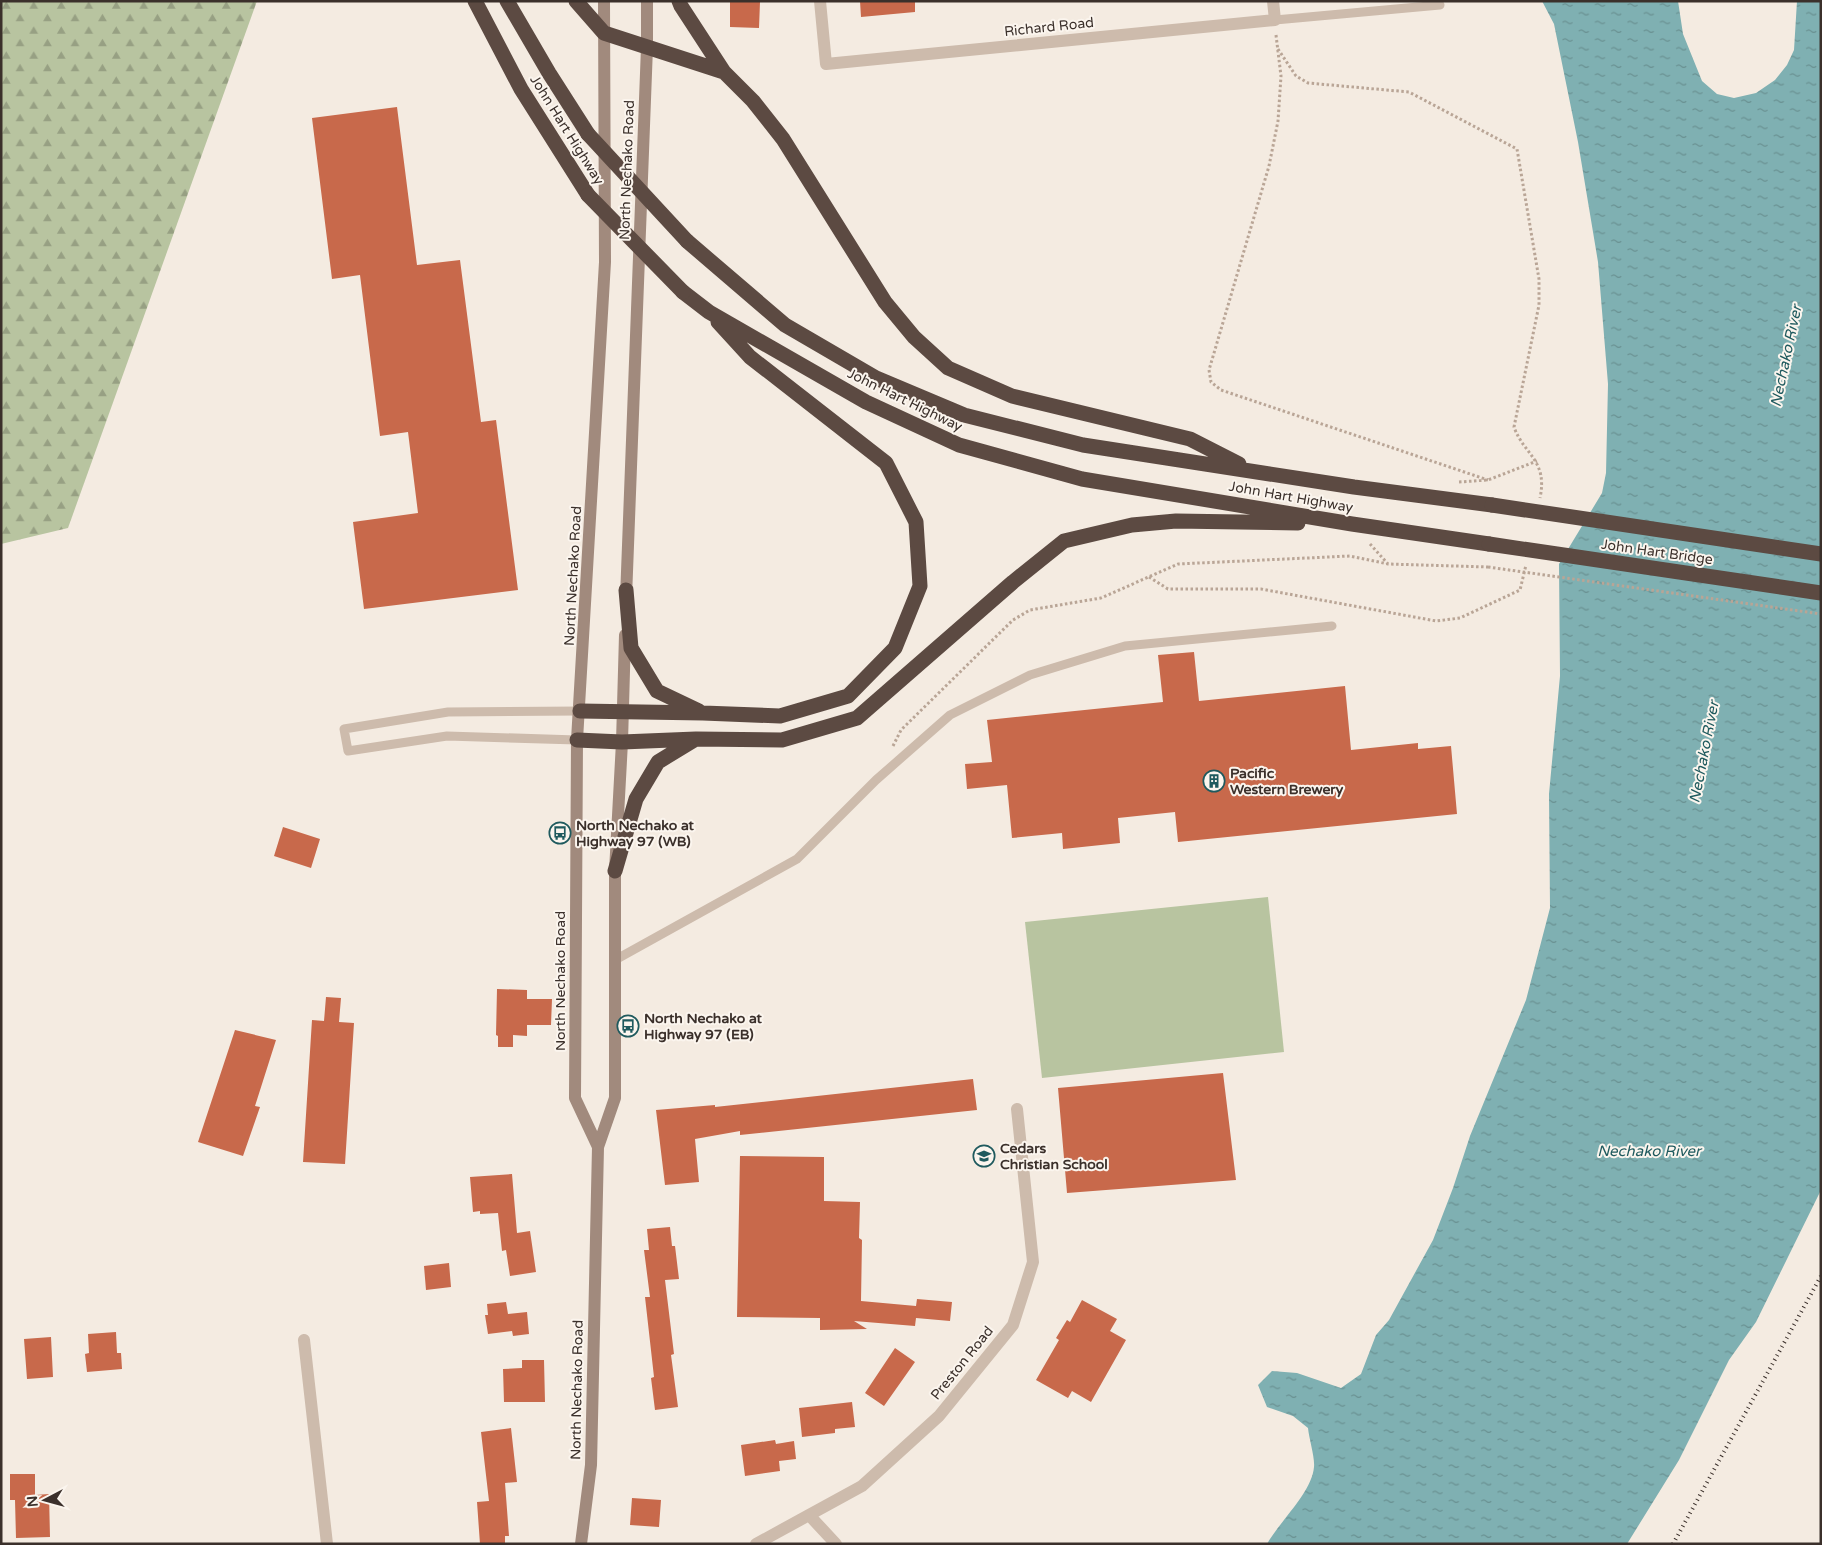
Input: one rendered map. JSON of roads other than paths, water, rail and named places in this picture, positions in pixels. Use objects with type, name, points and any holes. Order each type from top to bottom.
[{"type":"highway","name":"John Hart Highway","points":[[475,1],[521,89],[588,195],[683,292],[709,312],[866,402],[959,445],[1082,479],[1352,524],[1489,544]]},
{"type":"highway","name":"John Hart Highway","points":[[507,1],[549,73],[588,134],[687,241],[785,325],[876,378],[964,415],[1083,445],[1354,487],[1492,505]]},
{"type":"highway","points":[[576,1],[604,33],[724,72]]},
{"type":"highway","points":[[679,1],[724,72],[752,101],[783,140],[885,302],[914,337],[948,368],[1012,396],[1190,439],[1252,471]]},
{"type":"highway","points":[[580,711],[703,712],[780,716],[848,696],[895,648],[920,586],[916,522],[886,463],[750,357],[709,312]]},
{"type":"highway","name":"John Hart Bridge","points":[[1492,505],[1821,554]]},
{"type":"highway","points":[[577,740],[622,742],[696,739],[782,740],[857,718],[998,594],[1064,541],[1132,525],[1176,521],[1352,524]]},
{"type":"highway","name":"John Hart Bridge","points":[[1489,544],[1821,592]]},
{"type":"highway","points":[[626,590],[631,648],[657,691],[703,712]]},
{"type":"highway","points":[[615,871],[636,799],[658,762],[696,739]]},
{"type":"main road","name":"North Nechako Road","points":[[598,1147],[575,1098],[577,740],[605,262],[604,1]]},
{"type":"main road","name":"North Nechako Road","points":[[581,1544],[591,1465],[598,1147],[615,1098],[615,871],[622,742],[647,47],[647,1]]},
{"type":"street","name":"Richard Road","points":[[820,1],[826,64],[1275,20]]},
{"type":"street","points":[[1273,1],[1275,20]]},
{"type":"street","name":"Preston Road","points":[[756,1544],[862,1486],[939,1416],[1013,1325],[1033,1262],[1017,1109]]},
{"type":"street","points":[[304,1340],[327,1544]]},
{"type":"street","points":[[809,1515],[836,1544]]},
{"type":"lane","points":[[1275,20],[1440,5]]},
{"type":"lane","points":[[615,960],[797,859],[876,780],[950,715],[1030,675],[1124,646],[1332,626]]},
{"type":"lane","points":[[577,740],[447,736],[348,751],[344,729],[448,712],[580,711]]},
{"type":"water","name":"Nechako River","points":[[1542,1],[1678,1],[1683,34],[1702,81],[1717,94],[1734,98],[1756,93],[1775,80],[1787,65],[1794,50],[1797,1],[1821,1],[1821,1190],[1756,1322],[1729,1360],[1679,1460],[1627,1544],[1267,1544],[1308,1486],[1312,1477],[1314,1463],[1308,1428],[1293,1416],[1267,1407],[1258,1385],[1272,1371],[1297,1373],[1341,1388],[1361,1374],[1376,1335],[1389,1320],[1433,1240],[1470,1136],[1526,1000],[1550,908],[1549,794],[1560,676],[1559,564],[1602,493],[1606,473],[1608,384],[1598,262],[1578,142],[1554,24]]},
{"type":"railway","points":[[1673,1544],[1821,1276]]},
{"type":"place","name":"Pacific Western Brewery","points":[[1214,781]]},
{"type":"place","name":"North Nechako at Highway 97 (WB)","points":[[560,833]]},
{"type":"place","name":"North Nechako at Highway 97 (EB)","points":[[628,1026]]},
{"type":"place","name":"Cedars Christian School","points":[[984,1156]]}]
